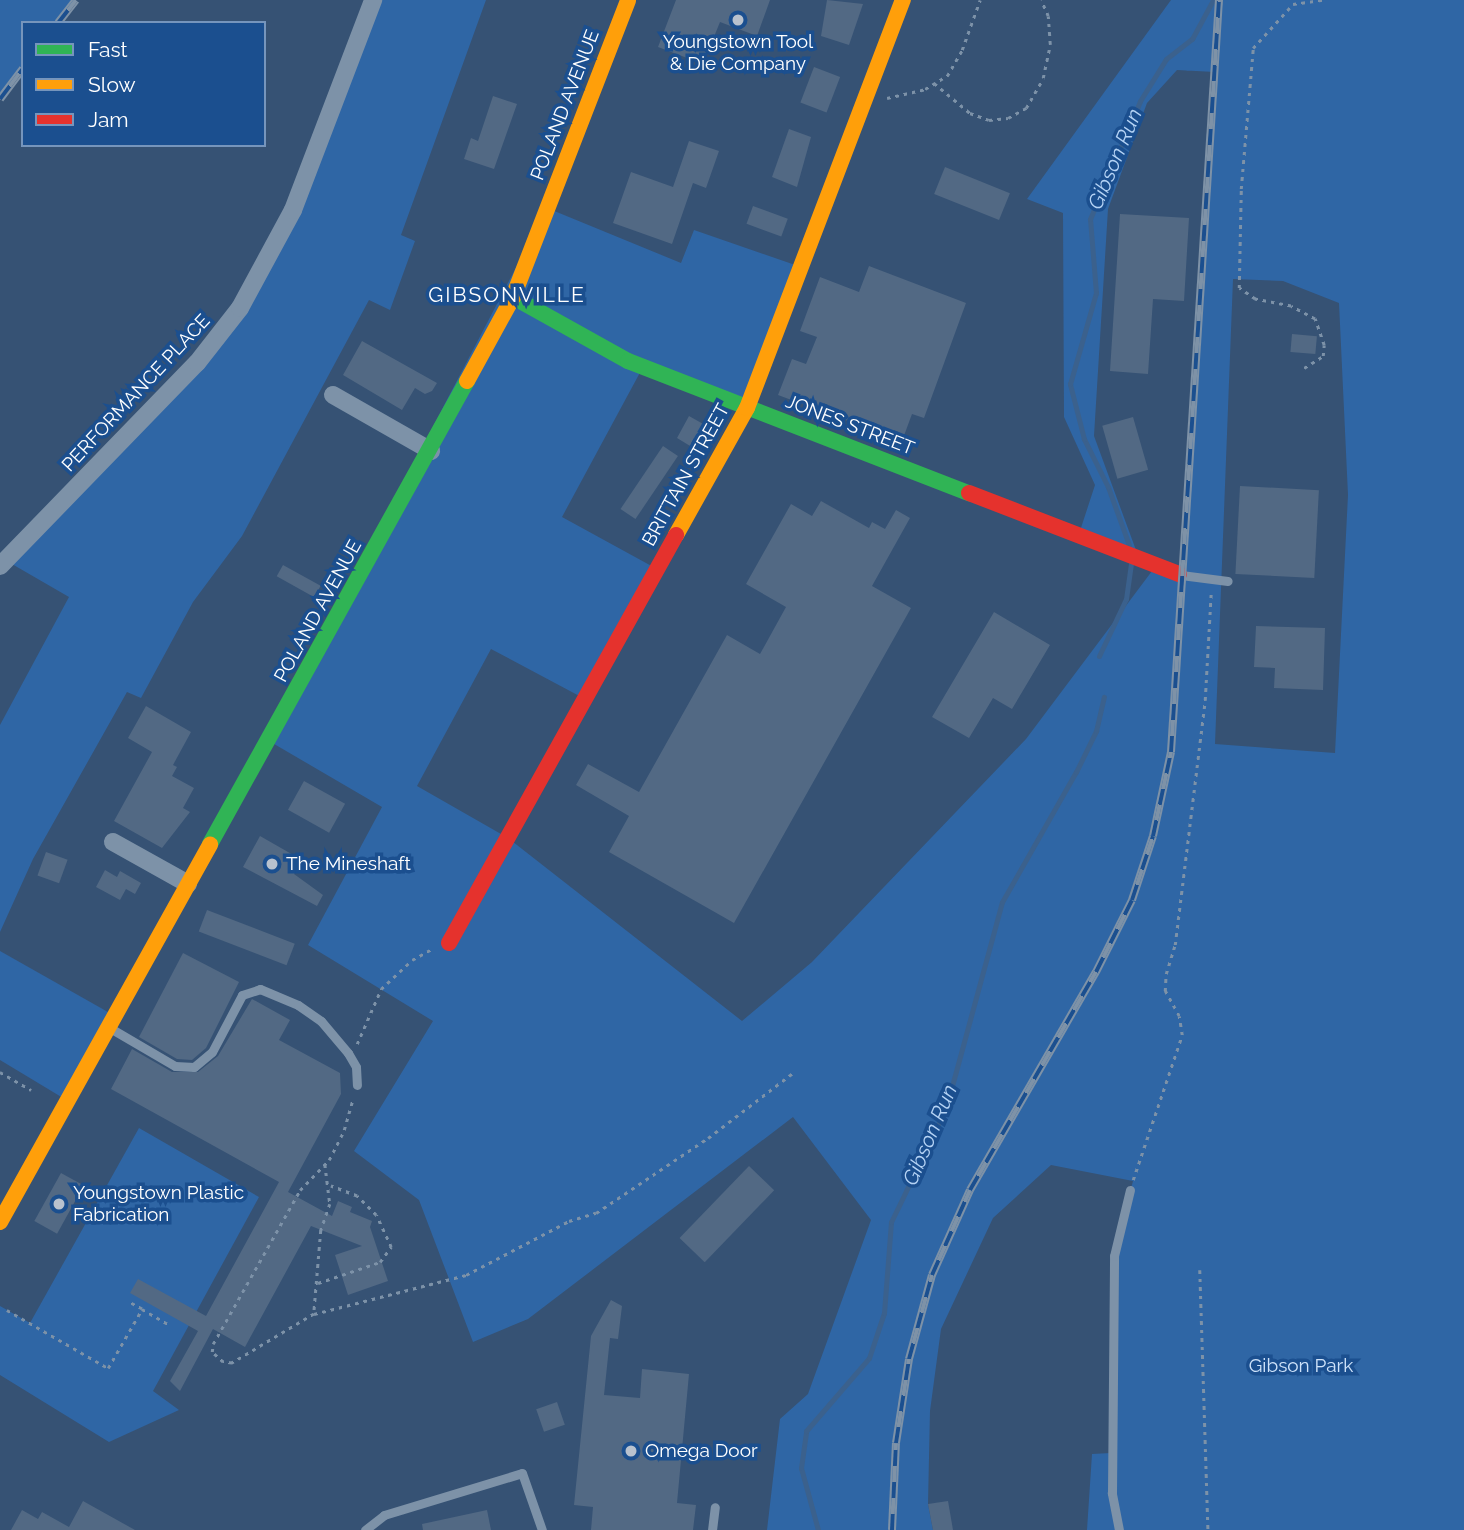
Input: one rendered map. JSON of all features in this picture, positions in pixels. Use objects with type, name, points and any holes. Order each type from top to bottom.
[{"type":"street","name":"PERFORMANCE PLACE","points":[[0,566],[197,363],[240,308],[293,209],[373,0]]},
{"type":"street","name":"POLAND AVENUE","points":[[0,1222],[431,451],[513,297],[628,0]]},
{"type":"street","name":"BRITTAIN STREET","points":[[449,943],[747,408],[902,0]]},
{"type":"street","name":"JONES STREET","points":[[513,297],[628,361],[1179,575]]},
{"type":"street","points":[[333,395],[431,451]]},
{"type":"street","points":[[113,842],[188,884]]},
{"type":"lane","points":[[1179,575],[1228,581]]},
{"type":"lane","points":[[108,1028],[175,1066],[194,1067],[212,1052],[243,995],[260,989],[298,1005],[321,1021],[348,1052],[356,1068],[357,1085]]},
{"type":"lane","points":[[1119,1530],[1112,1493],[1114,1256],[1130,1190]]},
{"type":"lane","points":[[365,1530],[384,1515],[522,1473],[542,1530]]},
{"type":"lane","points":[[712,1530],[715,1507]]},
{"type":"path","points":[[867,92],[888,98],[947,76],[962,50],[980,0]]},
{"type":"path","points":[[934,83],[970,113],[989,120],[1008,118],[1026,108],[1043,78],[1051,44],[1048,16],[1041,0]]},
{"type":"path","points":[[1304,368],[1322,356],[1324,345],[1315,319],[1291,306],[1244,293],[1238,281],[1253,48],[1293,2],[1323,0]]},
{"type":"path","points":[[1130,1190],[1182,1035],[1179,1016],[1165,991],[1166,974],[1175,945],[1204,713],[1212,579]]},
{"type":"path","points":[[348,1052],[365,1029],[381,989],[394,974],[412,960],[449,943]]},
{"type":"path","points":[[0,1072],[31,1090]]},
{"type":"path","points":[[357,1085],[344,1130],[325,1164],[300,1189],[212,1352],[223,1362],[232,1363],[314,1314],[466,1275],[569,1221],[596,1213],[708,1138],[794,1072]]},
{"type":"path","points":[[314,1314],[321,1230],[331,1186],[325,1164]]},
{"type":"path","points":[[318,1283],[380,1262],[391,1247],[376,1216],[357,1196],[331,1186]]},
{"type":"path","points":[[1200,1270],[1208,1530]]},
{"type":"path","points":[[129,1302],[170,1325]]},
{"type":"path","points":[[7,1310],[108,1368],[142,1309]]},
{"type":"green space","points":[[0,0],[76,0],[60,21],[21,21],[21,72],[0,99]]},
{"type":"green space","points":[[373,0],[486,0],[401,235],[415,241],[390,310],[369,300],[242,536],[193,602],[141,698],[127,692],[33,859],[0,932],[0,725],[69,597],[5,560],[162,401],[262,273]]},
{"type":"green space","name":"Gibson Park","points":[[1171,0],[1464,0],[1464,1530],[1087,1530],[1092,1454],[1111,1453],[1114,1250],[1133,1181],[1051,1165],[993,1218],[941,1329],[930,1411],[928,1504],[933,1530],[767,1530],[780,1419],[808,1394],[871,1220],[793,1117],[528,1319],[473,1342],[419,1200],[354,1151],[433,1021],[308,945],[382,807],[269,741],[547,208],[681,263],[694,230],[801,267],[747,408],[643,367],[562,517],[657,569],[585,699],[491,649],[417,786],[508,838],[742,1021],[812,962],[1026,739],[1155,567],[1182,575],[1215,72],[1177,70],[1147,103],[1108,209],[1094,436],[1140,561],[1078,537],[1095,485],[1064,417],[1063,213],[1027,199]],"holes":[[[1233,279],[1283,281],[1339,303],[1348,495],[1335,753],[1215,744]]]},
{"type":"green space","points":[[0,951],[115,1016],[68,1101],[0,1060]]},
{"type":"green space","points":[[139,1128],[259,1197],[153,1391],[179,1410],[109,1442],[0,1375],[0,1306],[30,1323]]},
{"type":"building","points":[[676,0],[770,0],[757,36],[720,22],[703,64],[658,47]]},
{"type":"building","points":[[827,0],[863,4],[849,45],[821,36]]},
{"type":"building","points":[[814,67],[840,77],[827,113],[800,102]]},
{"type":"building","points":[[493,96],[517,104],[494,169],[464,159],[471,138],[478,141]]},
{"type":"building","points":[[789,129],[811,137],[797,187],[772,177]]},
{"type":"building","points":[[689,141],[719,151],[706,188],[693,183],[672,244],[613,223],[631,172],[673,187]]},
{"type":"building","points":[[945,167],[1010,193],[999,220],[934,194]]},
{"type":"building","points":[[753,206],[788,219],[781,237],[747,224]]},
{"type":"building","points":[[1120,214],[1189,218],[1184,301],[1153,299],[1148,374],[1110,371]]},
{"type":"building","points":[[869,266],[966,303],[924,418],[912,414],[902,441],[778,395],[792,359],[806,364],[817,337],[800,331],[820,277],[859,292]]},
{"type":"building","points":[[1292,334],[1317,336],[1315,354],[1290,352]]},
{"type":"building","points":[[362,341],[437,383],[432,391],[425,394],[415,388],[402,410],[343,375]]},
{"type":"building","points":[[689,416],[705,425],[700,434],[708,438],[700,452],[677,438]]},
{"type":"building","points":[[1133,417],[1148,470],[1117,479],[1102,426]]},
{"type":"building","points":[[663,446],[678,456],[635,519],[621,509]]},
{"type":"building","points":[[1240,486],[1319,490],[1314,578],[1235,574]]},
{"type":"building","points":[[821,501],[869,528],[872,522],[885,529],[896,510],[910,518],[872,586],[911,608],[734,923],[609,852],[629,816],[576,785],[588,764],[639,792],[727,635],[760,654],[786,607],[746,584],[791,504],[812,516]]},
{"type":"building","points":[[283,565],[321,586],[314,597],[277,576]]},
{"type":"building","points":[[994,612],[1050,645],[1012,709],[993,698],[969,738],[932,717]]},
{"type":"building","points":[[1256,626],[1325,628],[1323,690],[1274,688],[1275,668],[1254,667]]},
{"type":"building","points":[[146,706],[191,732],[173,765],[177,767],[172,776],[194,788],[183,808],[190,812],[162,848],[114,821],[152,752],[128,738]]},
{"type":"building","points":[[304,781],[345,804],[329,833],[288,810]]},
{"type":"building","name":"The Mineshaft","points":[[260,836],[302,860],[294,874],[323,895],[317,906],[243,867]]},
{"type":"building","points":[[46,852],[68,860],[59,883],[37,875]]},
{"type":"building","points":[[105,870],[117,877],[120,871],[141,883],[135,894],[126,889],[120,900],[96,887]]},
{"type":"building","points":[[207,910],[295,944],[287,965],[199,931]]},
{"type":"building","points":[[183,953],[239,982],[206,1048],[192,1060],[177,1059],[139,1037]]},
{"type":"building","points":[[252,999],[290,1020],[279,1040],[340,1073],[341,1094],[288,1192],[332,1216],[338,1201],[352,1207],[350,1212],[372,1221],[370,1227],[388,1281],[348,1295],[335,1255],[362,1246],[311,1226],[245,1347],[213,1329],[180,1391],[170,1381],[198,1331],[130,1293],[138,1279],[206,1316],[279,1182],[111,1089],[132,1049],[172,1072],[198,1072],[218,1056]]},
{"type":"building","points":[[749,1166],[774,1190],[705,1262],[680,1238]]},
{"type":"building","name":"Youngstown Plastic Fabrication","points":[[61,1173],[84,1186],[57,1234],[34,1221]]},
{"type":"building","name":"Omega Door","points":[[611,1300],[622,1306],[618,1339],[610,1338],[604,1395],[640,1398],[642,1369],[689,1374],[677,1503],[696,1505],[693,1530],[591,1530],[593,1507],[574,1505],[591,1336]]},
{"type":"building","points":[[557,1402],[565,1425],[544,1432],[536,1409]]},
{"type":"building","points":[[83,1501],[135,1530],[11,1530],[22,1510],[38,1519],[42,1512],[69,1527]]},
{"type":"building","points":[[948,1501],[953,1530],[933,1530],[928,1504]]},
{"type":"building","points":[[487,1510],[491,1530],[423,1530],[422,1524]]},
{"type":"waterway","name":"Gibson Run","points":[[1129,545],[1108,487],[1084,439],[1070,384],[1096,293],[1090,219],[1140,101],[1166,59],[1192,39],[1213,0]]},
{"type":"waterway","name":"Gibson Run","points":[[1099,656],[1126,599],[1131,562]]},
{"type":"waterway","name":"Gibson Run","points":[[818,1530],[801,1468],[806,1431],[869,1358],[884,1313],[891,1222],[946,1108],[1002,902],[1076,772],[1096,731],[1104,697]]},
{"type":"railway","points":[[60,21],[76,0]]},
{"type":"railway","points":[[892,1530],[896,1443],[909,1359],[932,1275],[970,1190],[1096,972],[1132,900],[1153,836],[1171,752],[1219,0]]},
{"type":"railway","points":[[0,99],[21,72]]},
{"type":"traffic: fast","points":[[513,297],[628,361],[969,493]]},
{"type":"traffic: fast","points":[[210,844],[467,381]]},
{"type":"traffic: slow","points":[[467,381],[513,297],[628,0]]},
{"type":"traffic: slow","points":[[676,535],[747,408],[903,0]]},
{"type":"traffic: slow","points":[[0,1222],[210,844]]},
{"type":"traffic: jam","points":[[969,493],[1179,574]]},
{"type":"traffic: jam","points":[[449,943],[676,535]]},
{"type":"place","name":"Youngstown Tool & Die Company","points":[[738,20]]},
{"type":"place","name":"The Mineshaft","points":[[272,864]]},
{"type":"place","name":"Youngstown Plastic Fabrication","points":[[59,1204]]},
{"type":"place","name":"Omega Door","points":[[631,1451]]},
{"type":"district","name":"GIBSONVILLE","points":[[507,295]]}]
